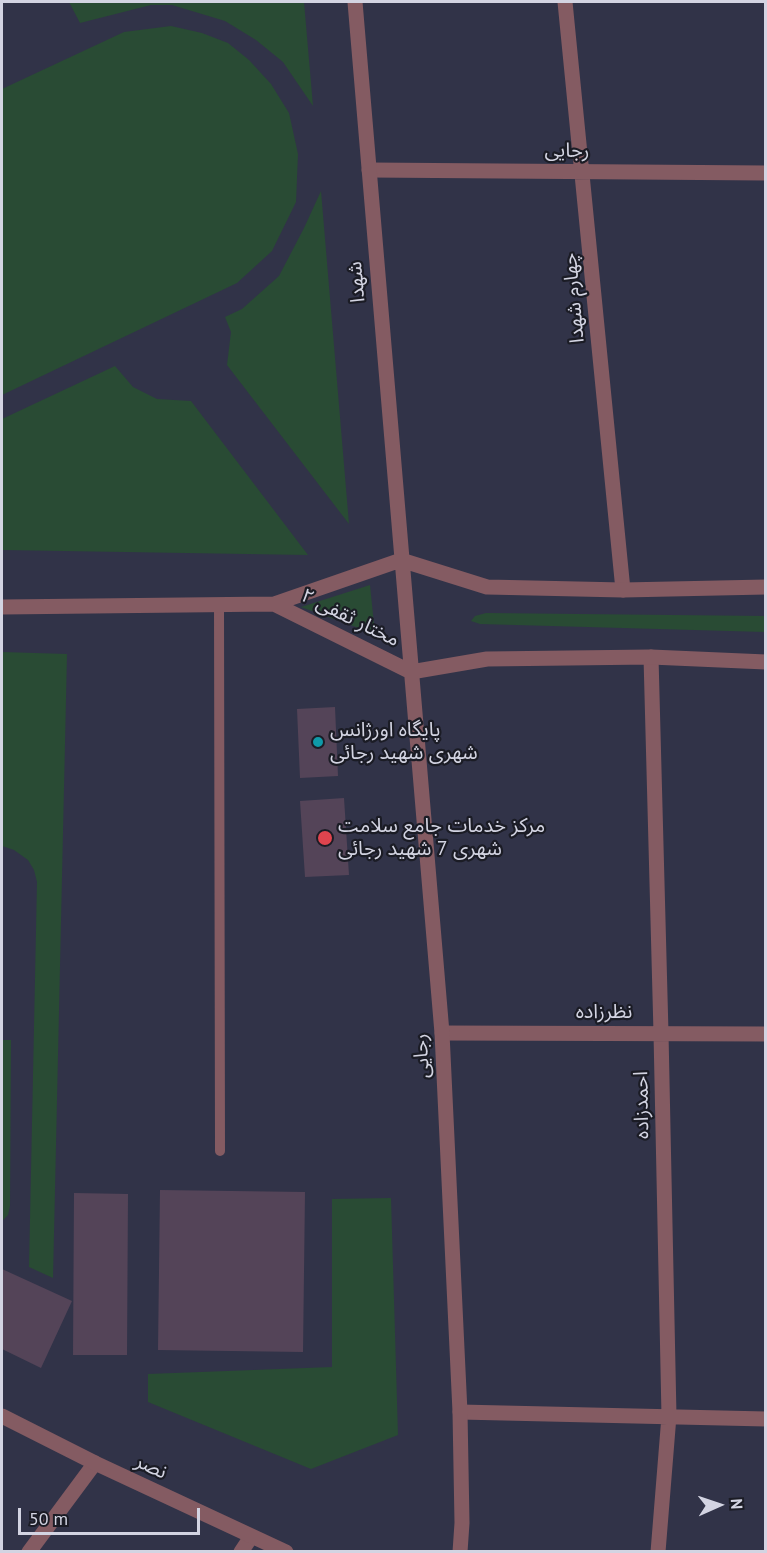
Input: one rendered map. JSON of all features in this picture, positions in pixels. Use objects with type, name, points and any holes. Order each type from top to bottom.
[{"type":"street","name":"شهدا","points":[[355,2],[401,560]]},
{"type":"street","name":"چهارم شهدا","points":[[565,2],[623,590]]},
{"type":"street","name":"رجایی","points":[[369,170],[765,173]]},
{"type":"street","name":"رجایی","points":[[401,560],[442,1033],[460,1412],[462,1523],[460,1551]]},
{"type":"street","points":[[401,560],[487,587],[623,590],[765,587]]},
{"type":"street","name":"مختار ثقفی ۲","points":[[273,604],[401,560]]},
{"type":"street","points":[[2,607],[273,604]]},
{"type":"street","name":"مختار ثقفی ۲","points":[[273,604],[411,672],[487,658],[651,657],[765,662]]},
{"type":"street","name":"احمدزاده","points":[[651,657],[669,1416],[658,1551]]},
{"type":"street","name":"نظرزاده","points":[[442,1033],[765,1034]]},
{"type":"street","points":[[460,1412],[765,1419]]},
{"type":"street","name":"نصر","points":[[2,1416],[94,1463],[285,1551]]},
{"type":"street","points":[[29,1551],[94,1463]]},
{"type":"street","points":[[241,1551],[251,1537]]},
{"type":"lane","points":[[219,605],[220,1151]]},
{"type":"green space","points":[[69,2],[304,2],[313,106],[283,62],[256,40],[225,21],[172,5],[151,5],[80,23]]},
{"type":"green space","points":[[171,26],[202,33],[228,43],[249,60],[271,84],[289,113],[298,154],[296,202],[272,251],[237,283],[2,395],[2,89],[124,32]]},
{"type":"green space","points":[[321,191],[349,524],[227,365],[231,332],[225,317],[242,309],[279,276]]},
{"type":"green space","points":[[115,366],[133,387],[157,399],[191,401],[308,555],[2,550],[2,419]]},
{"type":"green space","points":[[370,585],[375,634],[301,607]]},
{"type":"green space","points":[[486,613],[765,616],[765,632],[480,624],[471,621],[475,616]]},
{"type":"green space","points":[[2,652],[67,654],[53,1278],[29,1267],[37,882],[28,860],[14,850],[2,846]]},
{"type":"green space","points":[[2,1040],[11,1040],[10,1206],[8,1215],[2,1221]]},
{"type":"green space","points":[[391,1198],[398,1435],[311,1469],[148,1402],[148,1374],[332,1367],[332,1199]]},
{"type":"building","name":"پایگاه اورژانس شهری شهید رجائی","points":[[335,707],[338,776],[300,778],[297,709]]},
{"type":"building","name":"مرکز خدمات جامع سلامت شهری 7 شهید رجائی","points":[[344,798],[349,875],[305,877],[300,801]]},
{"type":"building","points":[[160,1190],[305,1192],[303,1352],[158,1350]]},
{"type":"building","points":[[74,1193],[128,1194],[127,1355],[73,1355]]},
{"type":"building","points":[[2,1269],[72,1301],[41,1368],[2,1349]]},
{"type":"place","name":"پایگاه اورژانس شهری شهید رجائی","points":[[318,742]]},
{"type":"place","name":"مرکز خدمات جامع سلامت شهری 7 شهید رجائی","points":[[325,838]]}]
